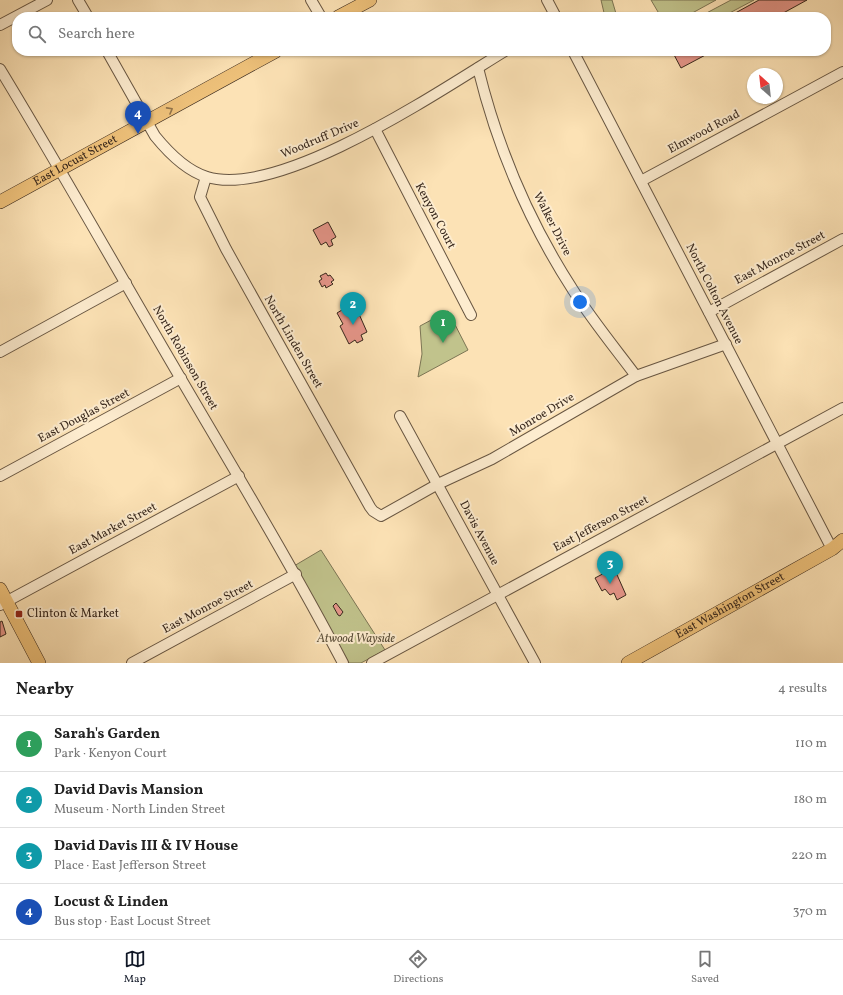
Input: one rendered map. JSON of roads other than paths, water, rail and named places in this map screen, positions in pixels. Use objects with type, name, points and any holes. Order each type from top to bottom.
[{"type":"main road","points":[[347,12],[370,0]]},
{"type":"main road","name":"East Locust Street","points":[[0,202],[267,56]]},
{"type":"main road","name":"East Washington Street","points":[[628,663],[837,548],[843,540]]},
{"type":"main road","points":[[0,589],[3,603],[39,663]]},
{"type":"street","points":[[25,12],[48,0]]},
{"type":"street","points":[[78,0],[85,12]]},
{"type":"street","points":[[311,0],[318,12]]},
{"type":"street","points":[[547,0],[553,12]]},
{"type":"street","points":[[0,25],[12,19]]},
{"type":"street","points":[[110,56],[147,122]]},
{"type":"street","name":"Woodruff Drive","points":[[147,122],[165,148],[188,167],[206,177],[228,180],[260,177],[316,156],[375,129],[410,111],[497,56]]},
{"type":"street","name":"North Colton Avenue","points":[[576,56],[777,444],[837,548]]},
{"type":"street","name":"Walker Drive","points":[[478,68],[496,132],[510,170],[536,224],[573,290],[636,376]]},
{"type":"street","name":"North Robinson Street","points":[[0,69],[61,169],[296,574],[343,663]]},
{"type":"street","name":"Elmwood Road","points":[[641,181],[843,72]]},
{"type":"street","name":"Kenyon Court","points":[[375,129],[472,315]]},
{"type":"street","name":"North Linden Street","points":[[206,177],[200,197],[226,249],[370,507],[377,514]]},
{"type":"street","name":"East Monroe Street","points":[[709,312],[843,239]]},
{"type":"street","points":[[0,352],[126,283]]},
{"type":"street","name":"Monroe Drive","points":[[377,514],[381,516],[387,514],[396,507],[438,484],[492,459],[636,376],[726,344]]},
{"type":"street","name":"East Douglas Street","points":[[0,476],[181,378]]},
{"type":"street","name":"East Jefferson Street","points":[[372,663],[843,408]]},
{"type":"street","name":"Davis Avenue","points":[[400,416],[438,484],[491,585],[499,595],[535,663]]},
{"type":"street","name":"East Market Street","points":[[3,603],[239,476]]},
{"type":"street","name":"East Monroe Street","points":[[132,663],[296,574]]},
{"type":"place","name":"Locust & Linden","points":[[138,134]]},
{"type":"place","name":"David Davis Mansion","points":[[353,325]]},
{"type":"place","name":"Sarah's Garden","points":[[443,343]]},
{"type":"place","name":"David Davis III & IV House","points":[[610,584]]},
{"type":"place","name":"Clinton & Market","points":[[19,614]]},
{"type":"park label","name":"Atwood Wayside","points":[[356,639]]}]
